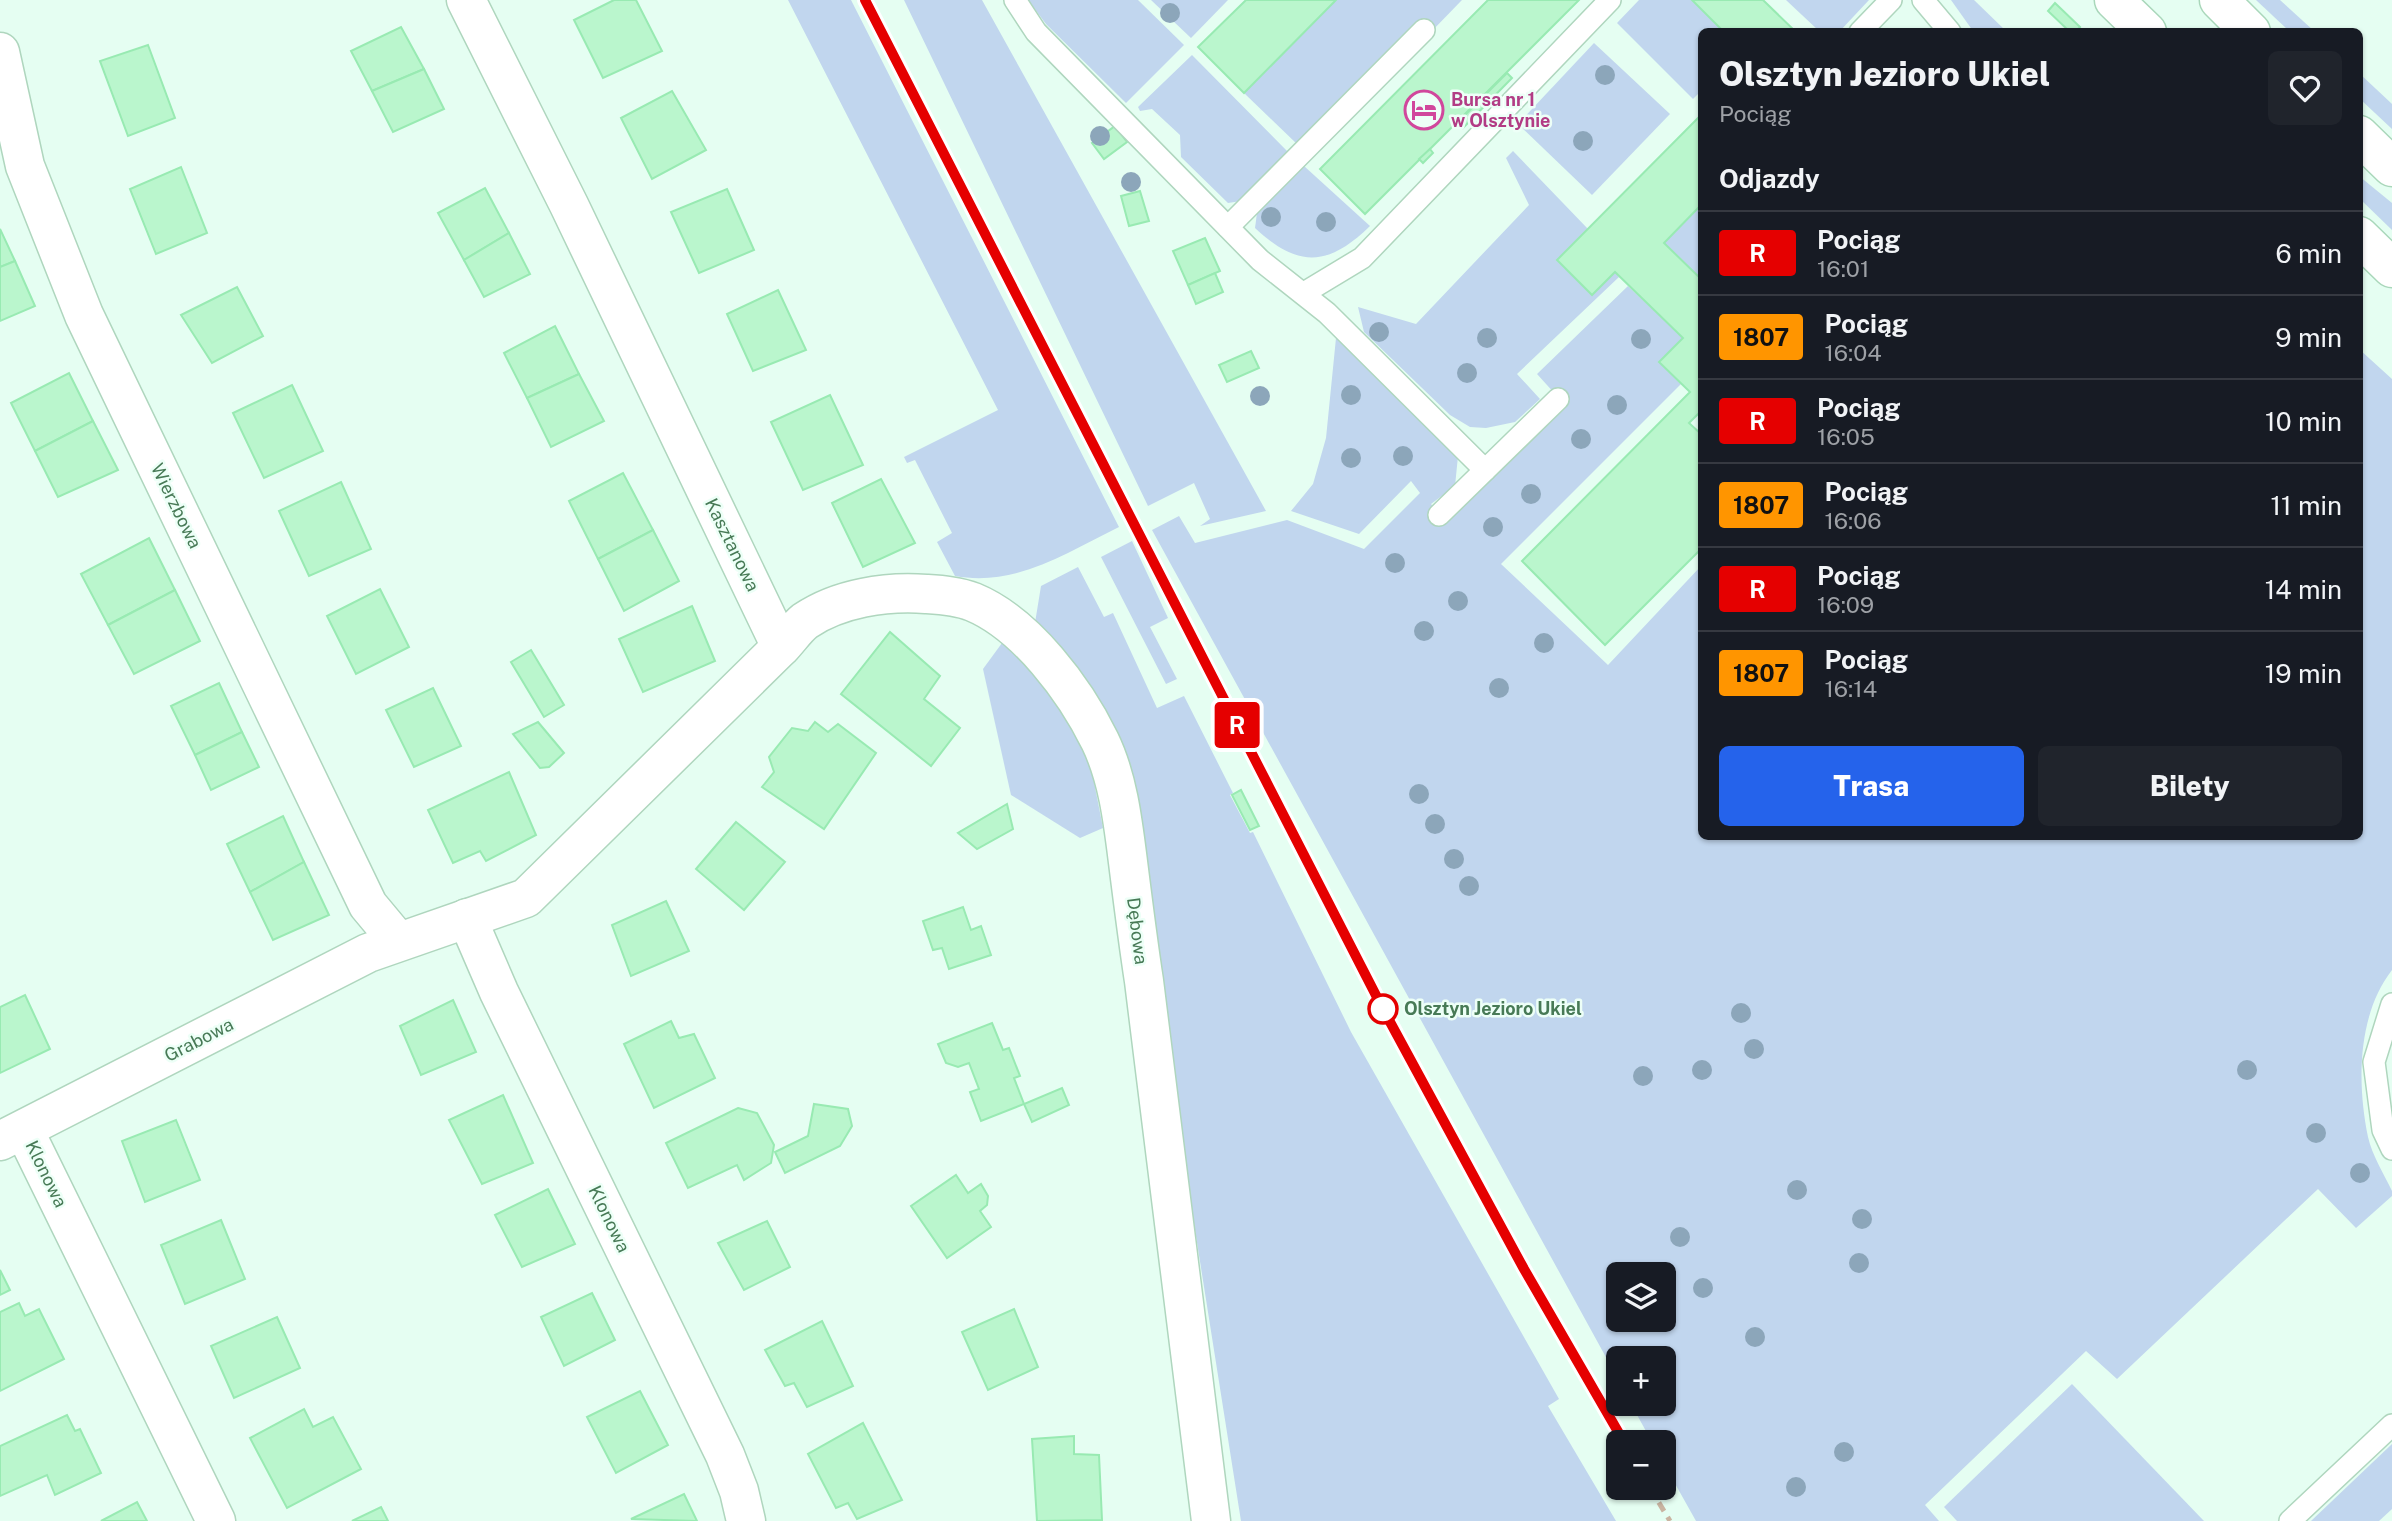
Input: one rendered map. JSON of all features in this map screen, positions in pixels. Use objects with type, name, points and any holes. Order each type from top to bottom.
[{"type":"street","name":"Kasztanowa","points":[[466,0],[569,205],[781,648]]},
{"type":"street","points":[[2114,0],[2143,28]]},
{"type":"street","points":[[2219,0],[2247,28]]},
{"type":"street","name":"Wierzbowa","points":[[0,52],[25,166],[83,314],[368,905],[398,941]]},
{"type":"street","points":[[2363,139],[2392,167]]},
{"type":"street","points":[[2363,240],[2392,268]]},
{"type":"street","name":"Dębowa","points":[[781,648],[804,622],[833,607],[857,599],[917,593],[970,601],[1007,622],[1048,663],[1067,687],[1100,741],[1112,771],[1124,832],[1211,1521]]},
{"type":"street","points":[[398,941],[526,898],[781,648]]},
{"type":"street","name":"Klonowa","points":[[467,918],[499,992],[725,1455],[739,1491],[746,1521]]},
{"type":"street","name":"Grabowa","points":[[12,1135],[368,953],[398,941]]},
{"type":"street","name":"Klonowa","points":[[12,1135],[216,1521]]},
{"type":"lane","points":[[1015,0],[1035,32],[1260,260],[1327,313],[1485,470]]},
{"type":"lane","points":[[1304,293],[1362,258],[1610,0]]},
{"type":"lane","points":[[1864,28],[1891,0]]},
{"type":"lane","points":[[1923,0],[1947,28]]},
{"type":"lane","points":[[1228,227],[1424,30]]},
{"type":"lane","points":[[1439,514],[1559,399]]},
{"type":"lane","points":[[2392,1004],[2374,1062],[2384,1130],[2392,1149]]},
{"type":"lane","points":[[2290,1521],[2392,1424]]},
{"type":"shaded area","points":[[788,0],[851,0],[1119,527],[1060,557],[1020,572],[999,577],[955,576],[937,542],[952,533],[915,460],[907,463],[904,457],[998,410]]},
{"type":"shaded area","points":[[904,0],[982,0],[1266,511],[1200,526],[1210,519],[1194,483],[1148,506]]},
{"type":"shaded area","points":[[1028,0],[1138,0],[1184,45],[1126,103],[1046,24]]},
{"type":"shaded area","points":[[1151,0],[1228,0],[1191,38]]},
{"type":"shaded area","points":[[1336,0],[1462,0],[1429,34],[1298,145],[1244,93]]},
{"type":"shaded area","points":[[1639,0],[1692,0],[1721,28],[1698,28],[1698,94],[1693,99],[1617,23]]},
{"type":"shaded area","points":[[1786,0],[1869,0],[1843,28],[1816,28]]},
{"type":"shaded area","points":[[1951,0],[1974,0],[2003,28],[1971,28]]},
{"type":"shaded area","points":[[2256,0],[2280,0],[2311,28],[2286,28]]},
{"type":"shaded area","points":[[1594,43],[1670,114],[1592,195],[1518,124]]},
{"type":"shaded area","points":[[1192,55],[1289,153],[1241,201],[1228,203],[1181,157],[1180,135],[1152,109],[1140,111],[1138,107]]},
{"type":"shaded area","points":[[2363,77],[2392,104],[2392,129],[2363,102]]},
{"type":"shaded area","points":[[1513,151],[1588,229],[1557,260],[1592,295],[1615,272],[1619,277],[1517,374],[1540,399],[1515,422],[1486,428],[1470,427],[1450,415],[1364,332],[1358,307],[1416,324],[1529,205],[1506,158]]},
{"type":"shaded area","points":[[1304,166],[1370,226],[1340,249],[1326,255],[1299,256],[1285,250],[1255,228],[1257,213]]},
{"type":"shaded area","points":[[2363,179],[2392,203],[2392,230],[2363,202]]},
{"type":"shaded area","points":[[1698,208],[1698,276],[1664,243]]},
{"type":"shaded area","points":[[1628,286],[1683,338],[1659,362],[1681,384],[1501,564],[1608,665],[1698,569],[1698,840],[2363,840],[2363,353],[2392,379],[2392,970],[2380,988],[2366,1029],[2362,1095],[2368,1137],[2392,1196],[2356,1228],[2318,1189],[2117,1379],[2086,1351],[1925,1505],[1939,1521],[1696,1521],[1676,1485],[1676,1430],[1645,1430],[1638,1416],[1676,1416],[1676,1346],[1606,1346],[1606,1357],[1152,530],[1179,516],[1195,543],[1287,520],[1364,549],[1420,493],[1411,481],[1359,534],[1291,511],[1313,484],[1326,438],[1336,338],[1458,456],[1455,486],[1431,504],[1447,523],[1566,406],[1537,374]]},
{"type":"shaded area","points":[[1132,541],[1168,618],[1150,627],[1177,679],[1166,684],[1101,557]]},
{"type":"shaded area","points":[[1078,567],[1104,617],[1113,613],[1157,708],[1184,696],[1233,793],[1230,795],[1250,833],[1253,832],[1351,1032],[1559,1399],[1548,1406],[1616,1521],[1241,1521],[1123,774],[1034,629],[1041,586]]},
{"type":"shaded area","points":[[1002,643],[1048,685],[1086,741],[1103,828],[1080,838],[1011,795],[983,669]]},
{"type":"shaded area","points":[[2072,1384],[2204,1521],[1957,1521],[1944,1507]]},
{"type":"shaded area","points":[[2392,1444],[2392,1509],[2379,1521],[2311,1521]]},
{"type":"building","points":[[614,0],[636,0],[662,51],[603,78],[574,20]]},
{"type":"building","points":[[1246,0],[1336,0],[1244,93],[1198,47]]},
{"type":"building","name":"Bursa nr 1 w Olsztynie","points":[[1488,0],[1579,0],[1365,214],[1320,169]]},
{"type":"building","points":[[1692,0],[1763,0],[1792,28],[1720,28]]},
{"type":"building","points":[[2055,3],[2080,27],[2066,28],[2048,11]]},
{"type":"building","points":[[401,27],[424,69],[372,91],[351,51]]},
{"type":"building","points":[[148,45],[175,118],[128,136],[100,61]]},
{"type":"building","points":[[424,69],[444,109],[393,132],[372,91]]},
{"type":"building","points":[[1507,73],[1512,78],[1463,128],[1458,122]]},
{"type":"building","points":[[672,91],[706,150],[652,179],[621,118]]},
{"type":"building","points":[[1698,118],[1698,208],[1664,243],[1698,276],[1698,414],[1689,423],[1698,431],[1698,552],[1605,645],[1522,561],[1690,392],[1659,362],[1683,338],[1615,272],[1592,295],[1557,260]]},
{"type":"building","points":[[1115,126],[1127,142],[1104,159],[1092,143]]},
{"type":"building","points":[[1430,149],[1433,153],[1423,163],[1419,159]]},
{"type":"building","points":[[181,167],[207,233],[156,254],[130,189]]},
{"type":"building","points":[[485,188],[509,233],[464,260],[438,213]]},
{"type":"building","points":[[727,189],[754,250],[699,273],[671,212]]},
{"type":"building","points":[[1140,191],[1149,221],[1129,226],[1121,196]]},
{"type":"building","points":[[0,229],[15,261],[0,267]]},
{"type":"building","points":[[509,233],[530,274],[484,297],[464,260]]},
{"type":"building","points":[[1205,238],[1220,271],[1188,285],[1173,251]]},
{"type":"building","points":[[15,261],[35,306],[0,321],[0,267]]},
{"type":"building","points":[[1215,273],[1223,292],[1196,304],[1188,285]]},
{"type":"building","points":[[237,287],[263,336],[212,363],[181,315]]},
{"type":"building","points":[[778,290],[806,350],[753,371],[727,314]]},
{"type":"building","points":[[555,326],[579,374],[527,398],[504,353]]},
{"type":"building","points":[[1251,351],[1259,368],[1227,382],[1219,365]]},
{"type":"building","points":[[69,373],[93,421],[35,451],[11,403]]},
{"type":"building","points":[[579,374],[604,421],[551,447],[527,398]]},
{"type":"building","points":[[292,385],[323,451],[264,478],[233,413]]},
{"type":"building","points":[[830,395],[863,465],[803,490],[771,422]]},
{"type":"building","points":[[93,421],[118,470],[58,497],[35,451]]},
{"type":"building","points":[[623,473],[653,530],[598,559],[569,501]]},
{"type":"building","points":[[881,479],[915,543],[863,567],[832,503]]},
{"type":"building","points":[[341,482],[371,549],[309,576],[279,511]]},
{"type":"building","points":[[653,530],[679,581],[624,611],[598,559]]},
{"type":"building","points":[[149,538],[175,590],[108,625],[81,574]]},
{"type":"building","points":[[380,589],[409,647],[356,674],[327,616]]},
{"type":"building","points":[[175,590],[200,641],[134,674],[108,625]]},
{"type":"building","points":[[692,606],[715,661],[643,692],[619,639]]},
{"type":"building","points":[[890,632],[940,676],[924,699],[960,728],[931,766],[841,694]]},
{"type":"building","points":[[531,650],[564,705],[544,717],[511,662]]},
{"type":"building","points":[[219,683],[242,732],[195,755],[171,706]]},
{"type":"building","points":[[433,688],[461,746],[414,767],[386,710]]},
{"type":"building","points":[[538,722],[564,753],[549,767],[540,768],[513,734]]},
{"type":"building","points":[[815,722],[828,732],[838,724],[876,753],[824,829],[762,787],[774,772],[769,757],[792,728],[808,731]]},
{"type":"building","points":[[242,732],[259,767],[211,790],[195,755]]},
{"type":"building","points":[[509,772],[536,835],[486,861],[480,851],[453,863],[428,810]]},
{"type":"building","points":[[1241,790],[1259,826],[1250,830],[1232,795]]},
{"type":"building","points":[[1007,804],[1013,829],[977,849],[958,833]]},
{"type":"building","points":[[283,816],[304,862],[250,892],[227,844]]},
{"type":"building","points":[[736,822],[785,862],[744,910],[696,869]]},
{"type":"building","points":[[304,862],[329,915],[273,940],[250,892]]},
{"type":"building","points":[[666,901],[689,951],[631,976],[612,925]]},
{"type":"building","points":[[963,907],[971,930],[981,926],[991,955],[949,969],[942,948],[933,950],[923,921]]},
{"type":"building","points":[[25,995],[50,1049],[0,1073],[0,1007]]},
{"type":"building","points":[[453,1000],[476,1052],[421,1075],[400,1026]]},
{"type":"building","points":[[671,1021],[679,1038],[694,1034],[715,1078],[654,1108],[624,1044]]},
{"type":"building","points":[[992,1023],[1003,1050],[1009,1048],[1020,1076],[1014,1078],[1024,1104],[981,1121],[970,1092],[979,1089],[969,1063],[958,1067],[946,1063],[938,1044]]},
{"type":"building","points":[[1062,1088],[1069,1105],[1032,1122],[1024,1104]]},
{"type":"building","points":[[503,1095],[533,1163],[482,1184],[449,1120]]},
{"type":"building","points":[[814,1104],[848,1109],[852,1126],[840,1146],[785,1173],[775,1152],[808,1136]]},
{"type":"building","points":[[738,1108],[757,1113],[774,1145],[771,1163],[744,1180],[737,1165],[688,1188],[666,1143]]},
{"type":"building","points":[[176,1120],[200,1180],[145,1202],[122,1141]]},
{"type":"building","points":[[956,1175],[968,1193],[981,1184],[988,1196],[987,1205],[980,1211],[991,1227],[947,1258],[911,1206]]},
{"type":"building","points":[[548,1189],[575,1244],[522,1267],[495,1215]]},
{"type":"building","points":[[221,1220],[245,1279],[185,1304],[161,1245]]},
{"type":"building","points":[[767,1221],[790,1267],[744,1290],[718,1243]]},
{"type":"building","points":[[0,1270],[10,1290],[0,1295]]},
{"type":"building","points":[[592,1293],[615,1340],[564,1366],[541,1317]]},
{"type":"building","points":[[19,1303],[25,1316],[39,1309],[64,1359],[0,1391],[0,1312]]},
{"type":"building","points":[[1014,1309],[1038,1367],[988,1390],[962,1332]]},
{"type":"building","points":[[277,1317],[300,1368],[234,1398],[211,1346]]},
{"type":"building","points":[[822,1321],[853,1386],[807,1407],[794,1383],[785,1386],[765,1350]]},
{"type":"building","points":[[640,1391],[668,1445],[616,1473],[587,1417]]},
{"type":"building","points":[[304,1409],[313,1427],[333,1417],[361,1469],[287,1508],[250,1438]]},
{"type":"building","points":[[67,1415],[75,1431],[80,1429],[101,1473],[55,1495],[47,1475],[0,1496],[0,1446]]},
{"type":"building","points":[[863,1423],[902,1500],[857,1519],[848,1503],[836,1508],[808,1454]]},
{"type":"building","points":[[1074,1436],[1074,1454],[1099,1455],[1102,1520],[1037,1521],[1032,1439]]},
{"type":"building","points":[[684,1494],[697,1521],[631,1519]]},
{"type":"building","points":[[137,1502],[147,1521],[101,1521]]},
{"type":"building","points":[[381,1507],[388,1521],[352,1521]]},
{"type":"railway","points":[[865,0],[1383,1009],[1524,1269],[1617,1430]]},
{"type":"railway","points":[[1657,1500],[1670,1521]]},
{"type":"train","name":"R","points":[[865,0],[1383,1009],[1524,1269],[1617,1430]]},
{"type":"place","name":"Bursa nr 1 w Olsztynie","points":[[1424,110]]},
{"type":"place","name":"Olsztyn Jezioro Ukiel","points":[[1383,1009]]}]
